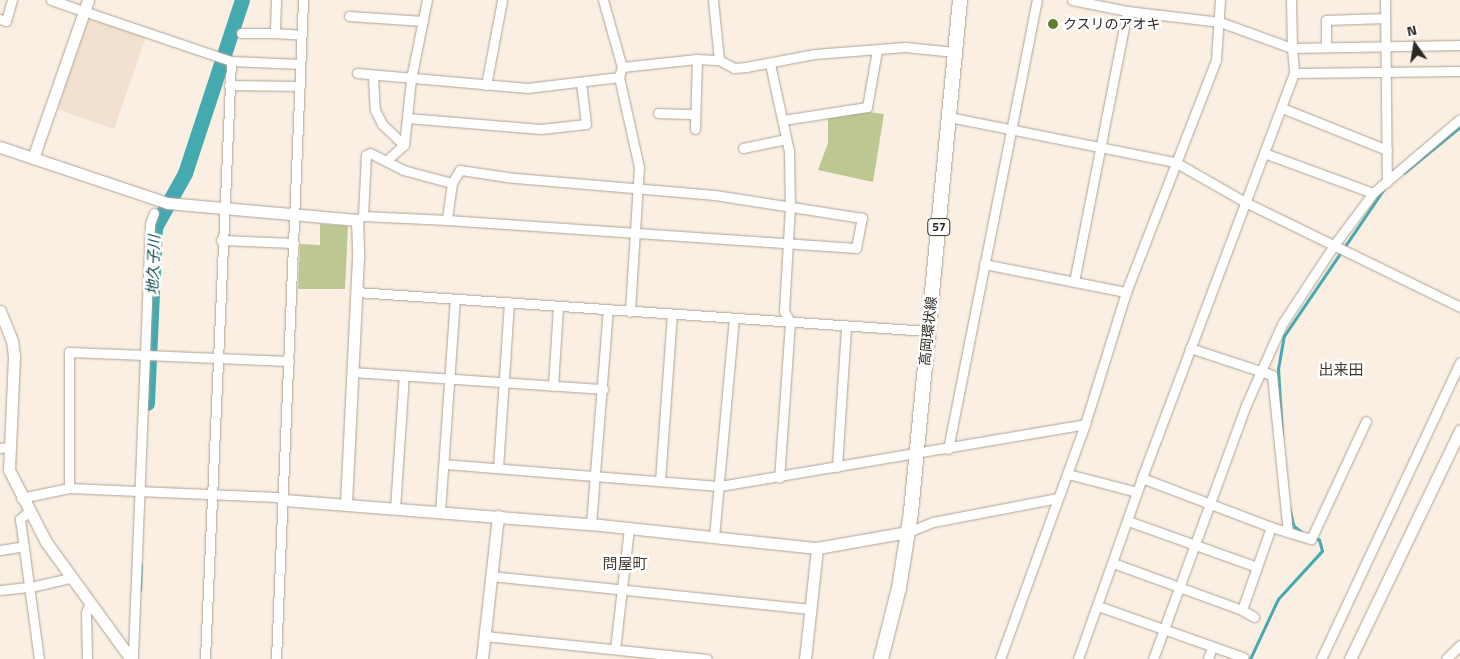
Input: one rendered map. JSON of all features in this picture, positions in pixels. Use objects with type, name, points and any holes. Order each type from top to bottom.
[{"type":"main road","name":"高岡環状線","points":[[881,659],[899,588],[908,532],[960,0]]},
{"type":"street","points":[[0,19],[6,21],[12,0]]},
{"type":"street","points":[[51,0],[229,61],[300,64]]},
{"type":"street","points":[[33,158],[88,0]]},
{"type":"street","points":[[275,34],[276,0]]},
{"type":"street","points":[[276,659],[303,0]]},
{"type":"street","points":[[386,161],[404,145],[411,79],[427,0]]},
{"type":"street","points":[[486,85],[502,0]]},
{"type":"street","points":[[603,0],[622,67],[619,76],[639,167],[630,312]]},
{"type":"street","points":[[713,0],[719,60]]},
{"type":"street","points":[[948,448],[1037,0]]},
{"type":"street","points":[[1072,0],[1127,11],[1220,22],[1292,48],[1460,45]]},
{"type":"street","points":[[1000,659],[1068,474],[1126,292],[1216,60],[1220,0]]},
{"type":"street","points":[[1078,659],[1142,478],[1190,348],[1247,203],[1294,73],[1291,0]]},
{"type":"street","points":[[1385,0],[1387,182]]},
{"type":"street","points":[[1074,282],[1127,11]]},
{"type":"street","points":[[349,16],[423,21]]},
{"type":"street","points":[[1326,47],[1326,20],[1385,18]]},
{"type":"street","points":[[242,33],[302,34]]},
{"type":"street","points":[[622,67],[697,60],[719,60],[734,68],[770,64],[814,54],[877,50],[905,46],[956,52]]},
{"type":"street","points":[[782,120],[867,107],[877,50]]},
{"type":"street","points":[[695,129],[697,60]]},
{"type":"street","points":[[204,659],[229,61]]},
{"type":"street","points":[[770,64],[786,139],[790,207],[784,311],[790,322],[779,478]]},
{"type":"street","points":[[1294,73],[1460,71]]},
{"type":"street","points":[[357,73],[373,76],[527,88],[619,76]]},
{"type":"street","points":[[373,76],[375,110],[382,124],[404,145]]},
{"type":"street","points":[[407,118],[541,129],[586,124],[581,82]]},
{"type":"street","points":[[229,85],[300,86]]},
{"type":"street","points":[[1282,108],[1387,150]]},
{"type":"street","points":[[658,113],[695,114]]},
{"type":"street","points":[[949,117],[1175,162],[1247,203],[1460,307]]},
{"type":"street","points":[[1153,659],[1209,503],[1260,372],[1282,324],[1334,245],[1373,193],[1460,119]]},
{"type":"street","points":[[743,148],[786,139]]},
{"type":"street","points":[[0,147],[167,203],[295,215],[446,220],[856,248],[862,218],[637,188],[507,177],[460,170],[452,183],[446,220]]},
{"type":"street","points":[[346,505],[360,218],[366,155],[370,153],[403,170],[452,183]]},
{"type":"street","points":[[1264,153],[1373,193]]},
{"type":"street","points":[[132,659],[142,491],[150,224],[154,213]]},
{"type":"street","points":[[221,240],[294,243]]},
{"type":"street","points":[[984,264],[1126,292]]},
{"type":"street","points":[[356,292],[846,327],[928,331]]},
{"type":"street","points":[[440,512],[455,299]]},
{"type":"street","points":[[498,468],[509,303]]},
{"type":"street","points":[[553,386],[558,307]]},
{"type":"street","points":[[591,524],[597,474],[608,310]]},
{"type":"street","points":[[1,314],[12,340],[14,356],[4,447],[9,470],[28,512],[69,578],[90,602],[132,659]]},
{"type":"street","points":[[660,481],[672,314]]},
{"type":"street","points":[[714,537],[734,318]]},
{"type":"street","points":[[836,467],[846,327]]},
{"type":"street","points":[[1190,348],[1272,375],[1288,532]]},
{"type":"street","points":[[69,488],[69,352],[288,361]]},
{"type":"street","points":[[1321,659],[1460,362]]},
{"type":"street","points":[[353,372],[603,389]]},
{"type":"street","points":[[395,509],[404,375]]},
{"type":"street","points":[[1142,478],[1271,527],[1311,538],[1366,421]]},
{"type":"street","points":[[444,464],[597,474],[720,486],[779,478],[1085,424]]},
{"type":"street","points":[[1350,659],[1460,430]]},
{"type":"street","points":[[1068,474],[1137,492]]},
{"type":"street","points":[[21,498],[69,488],[277,497],[283,500],[591,524],[817,548],[908,532],[933,522],[1058,498]]},
{"type":"street","points":[[28,512],[20,519],[31,587],[39,659]]},
{"type":"street","points":[[482,659],[498,516]]},
{"type":"street","points":[[1128,521],[1195,546],[1257,566]]},
{"type":"street","points":[[1242,610],[1271,527]]},
{"type":"street","points":[[615,649],[629,528]]},
{"type":"street","points":[[0,550],[24,546]]},
{"type":"street","points":[[805,659],[817,548]]},
{"type":"street","points":[[1113,563],[1242,610],[1254,617]]},
{"type":"street","points":[[491,576],[810,609]]},
{"type":"street","points":[[0,590],[31,587],[69,578]]},
{"type":"street","points":[[87,659],[86,613],[90,602]]},
{"type":"street","points":[[1098,606],[1243,657]]},
{"type":"street","points":[[485,636],[707,659]]},
{"type":"street","points":[[1446,659],[1460,646]]},
{"type":"street","points":[[1208,659],[1212,647]]},
{"type":"shaded area","points":[[89,19],[146,37],[114,129],[57,109]]},
{"type":"green space","points":[[869,112],[884,114],[873,182],[818,170],[828,143],[828,117]]},
{"type":"green space","points":[[320,224],[348,226],[345,289],[298,289],[300,244],[320,245]]},
{"type":"waterway","name":"地久子川","points":[[147,403],[155,227],[185,173],[242,0]]},
{"type":"waterway","points":[[1404,173],[1460,127]]},
{"type":"waterway","points":[[1282,434],[1278,369],[1284,336],[1384,189]]},
{"type":"waterway","points":[[1290,509],[1294,526],[1302,532]]},
{"type":"waterway","points":[[1250,659],[1278,599],[1322,551],[1319,540],[1313,538]]},
{"type":"waterway","points":[[140,590],[141,566]]},
{"type":"place","name":"クスリのアオキ","points":[[1053,24]]},
{"type":"district","name":"出来田","points":[[1341,370]]},
{"type":"district","name":"問屋町","points":[[625,564]]}]
